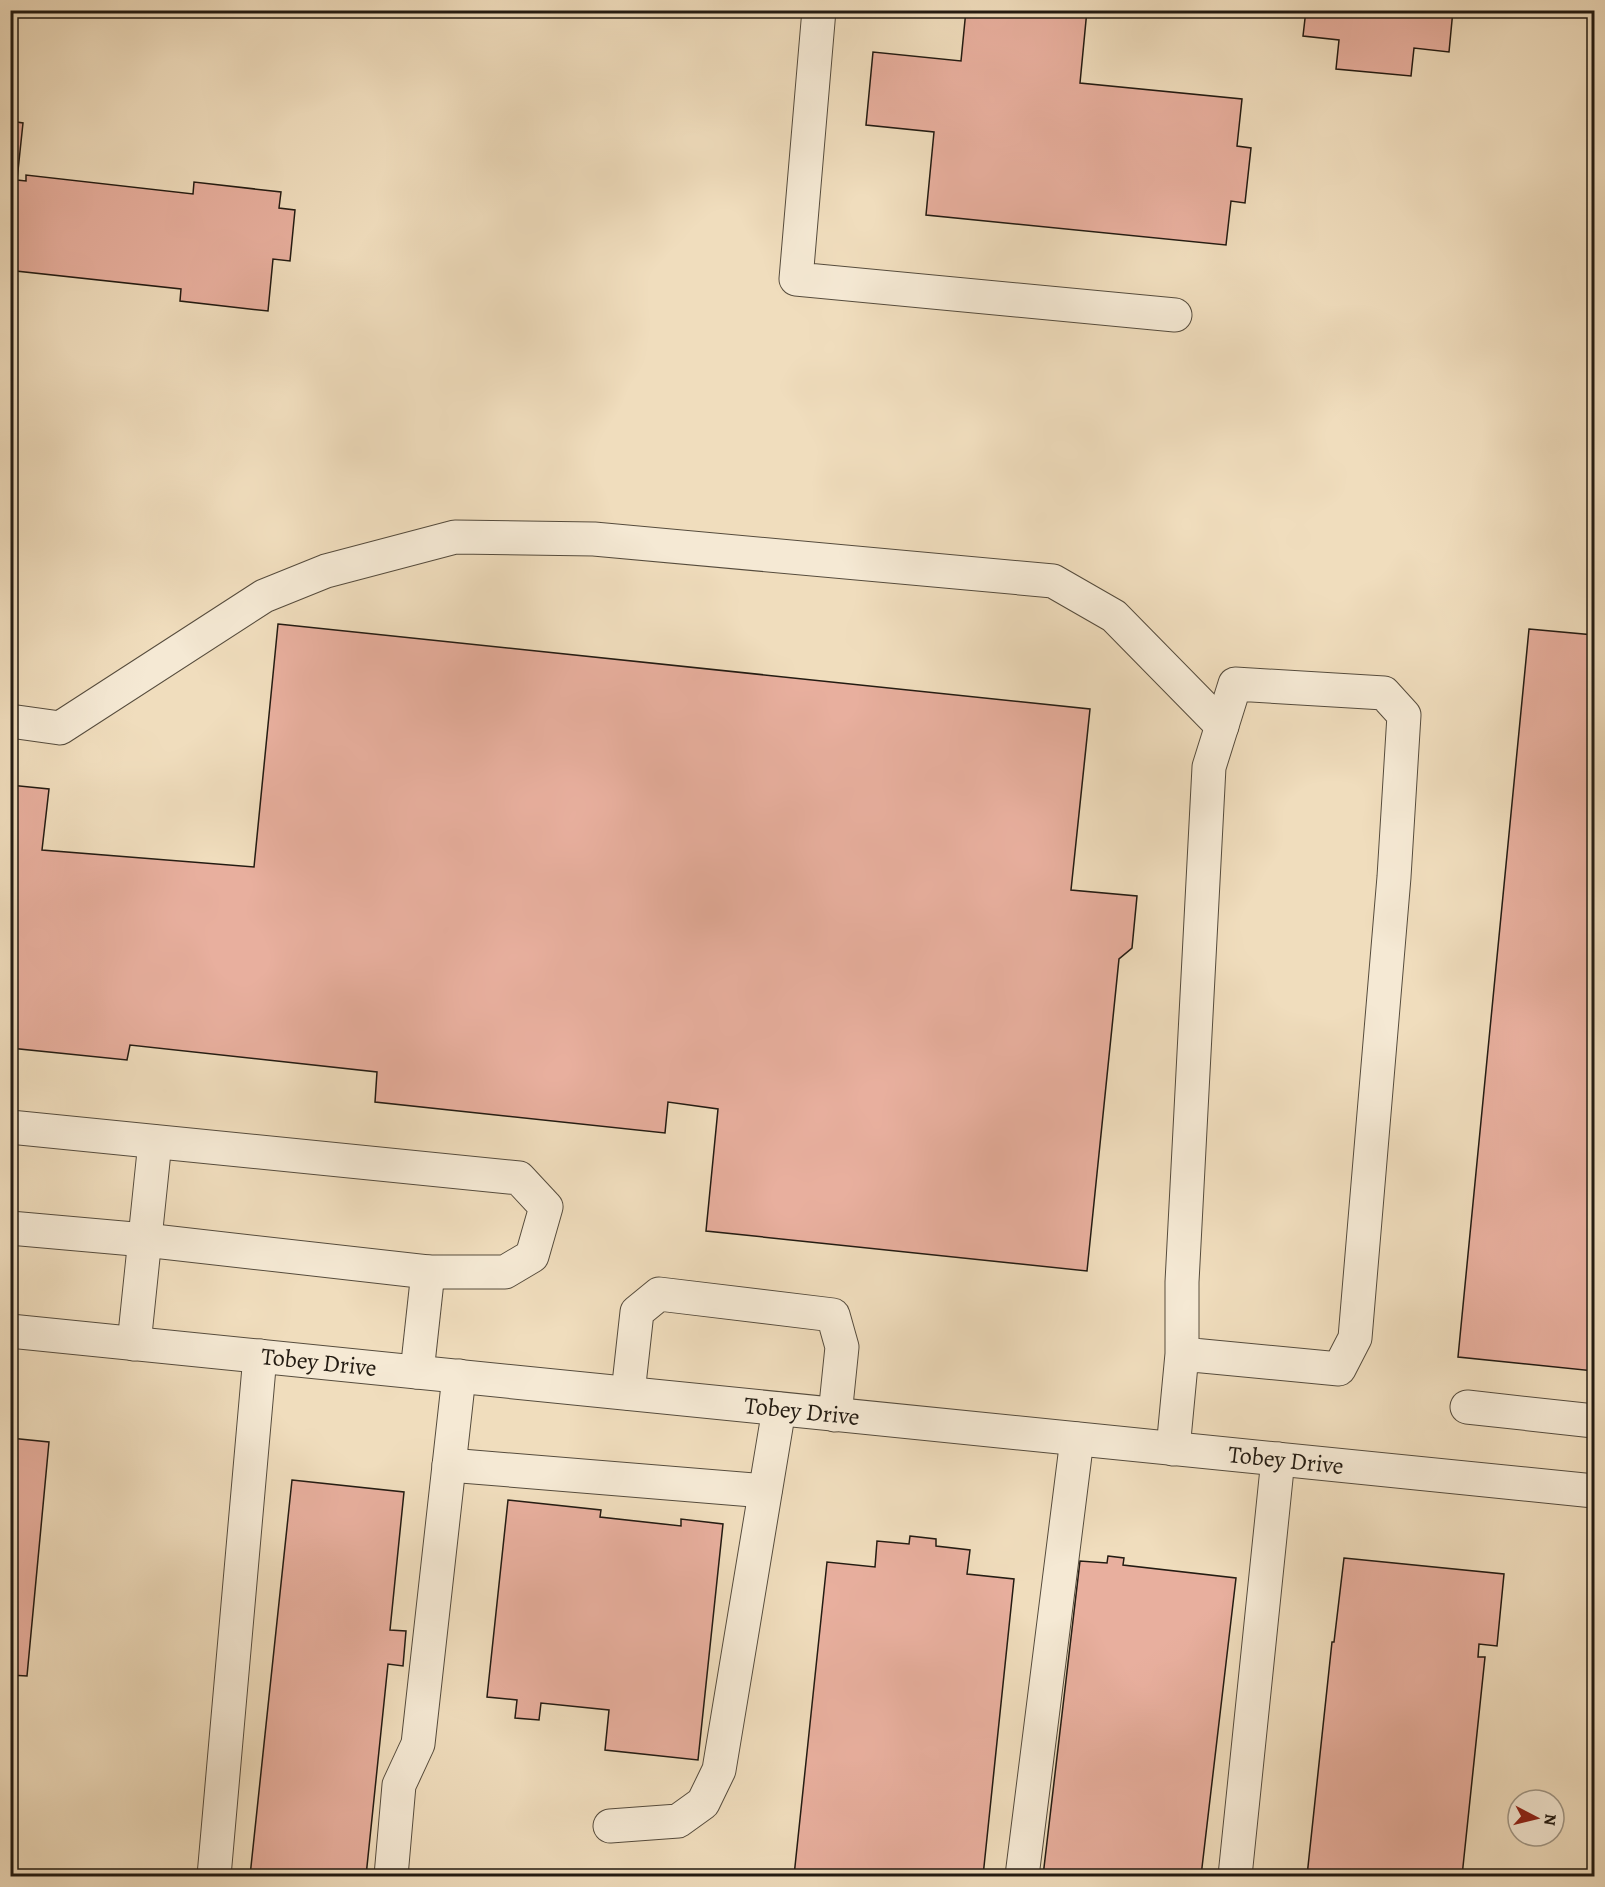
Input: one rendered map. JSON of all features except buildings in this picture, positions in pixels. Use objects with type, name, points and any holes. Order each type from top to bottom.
[{"type":"street","points":[[819,10],[796,279],[1175,315]]},
{"type":"street","points":[[10,721],[60,728],[264,596],[326,571],[455,537],[594,539],[1053,581],[1114,616],[1222,726]]},
{"type":"street","points":[[1173,1449],[1182,1354],[1182,1282],[1209,767],[1235,684],[1384,693],[1404,715],[1394,877],[1355,1338],[1339,1369],[1182,1354]]},
{"type":"street","points":[[10,1128],[519,1178],[546,1207],[532,1256],[505,1272],[428,1272],[145,1240],[10,1228]]},
{"type":"street","points":[[134,1344],[155,1142]]},
{"type":"street","points":[[417,1372],[428,1272]]},
{"type":"street","points":[[628,1393],[637,1312],[659,1294],[833,1315],[842,1347],[835,1415]]},
{"type":"street","name":"Tobey Drive","points":[[10,1331],[1594,1491]]},
{"type":"street","points":[[214,1876],[260,1356]]},
{"type":"street","points":[[391,1876],[399,1785],[417,1744],[459,1376]]},
{"type":"street","points":[[1467,1407],[1594,1421]]},
{"type":"street","points":[[610,1826],[678,1821],[703,1803],[719,1770],[779,1409]]},
{"type":"street","points":[[1022,1876],[1077,1439]]},
{"type":"street","points":[[1235,1876],[1278,1459]]},
{"type":"street","points":[[449,1465],[765,1491]]}]
